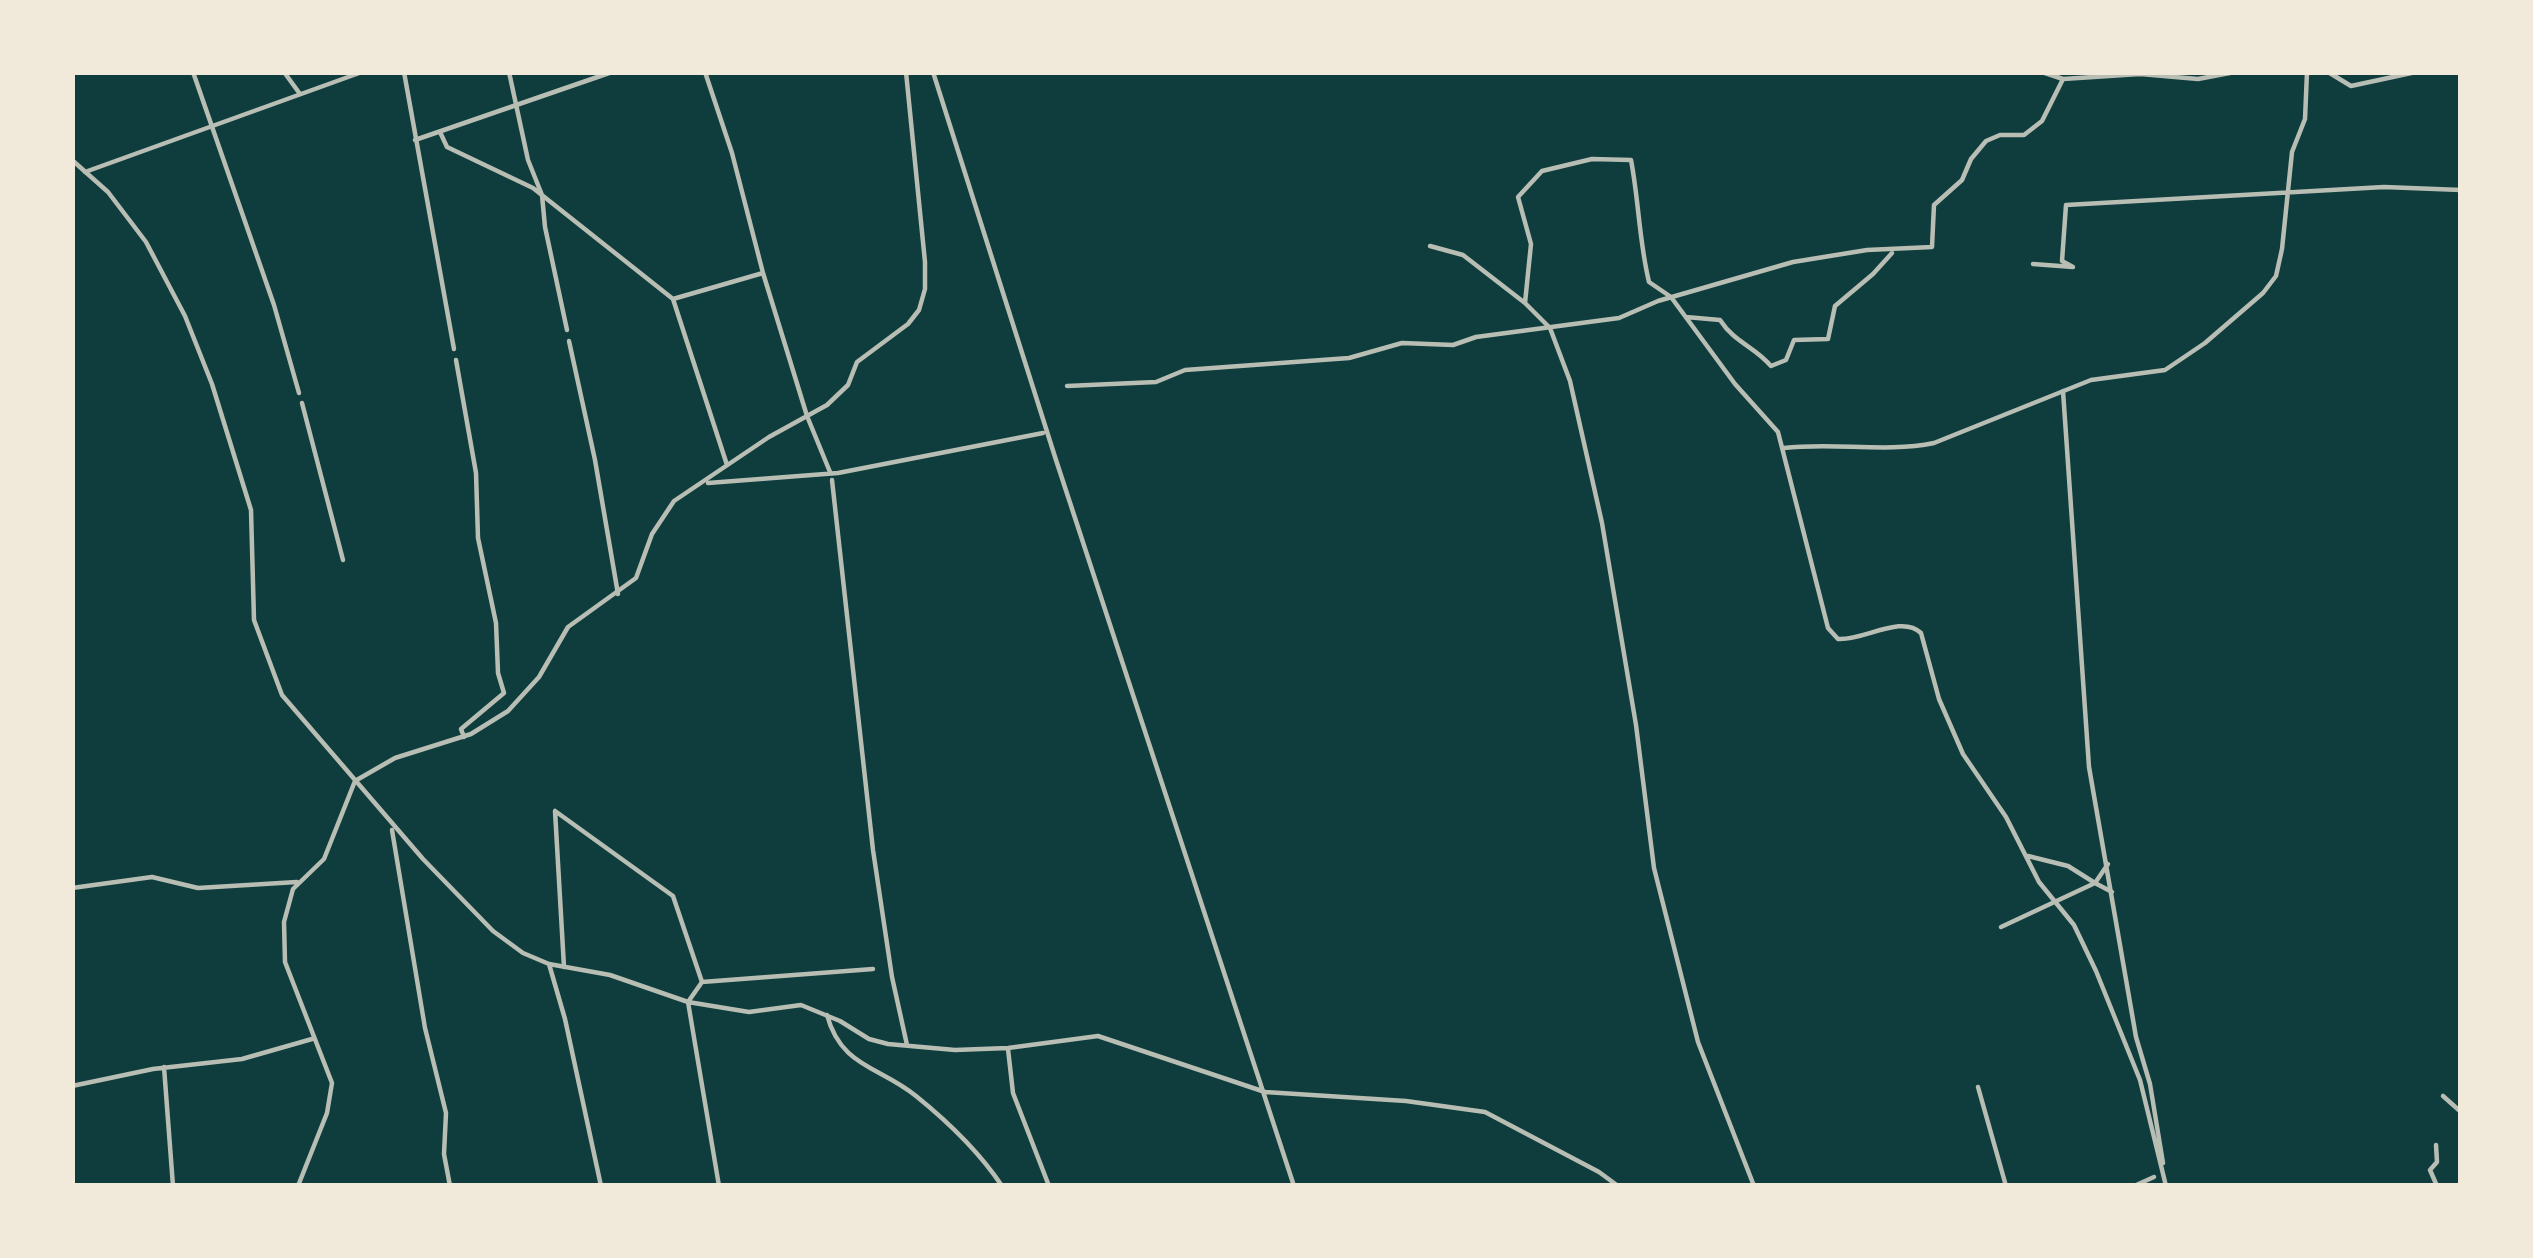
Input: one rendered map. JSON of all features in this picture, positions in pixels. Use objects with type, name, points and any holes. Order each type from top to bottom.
[{"type":"street","points":[[193,72],[299,392]]},
{"type":"street","points":[[284,72],[300,94]]},
{"type":"street","points":[[85,172],[362,72]]},
{"type":"street","points":[[404,72],[454,350]]},
{"type":"street","points":[[509,72],[528,160],[542,196],[567,330]]},
{"type":"street","points":[[415,140],[612,72]]},
{"type":"street","points":[[705,72],[807,416],[831,477],[873,850],[907,1046]]},
{"type":"street","points":[[298,1186],[332,1092],[328,1067],[312,1040],[283,954],[287,904],[299,882],[320,866],[355,781],[394,758],[464,737],[508,711],[539,677],[568,628],[618,594],[639,572],[652,534],[674,501],[842,392],[866,355],[919,310],[926,262],[906,72]]},
{"type":"street","points":[[933,72],[1294,1186]]},
{"type":"street","points":[[1784,448],[1918,446],[1961,434],[2103,377],[2165,370],[2205,343],[2264,293],[2276,276],[2292,152],[2306,118],[2310,72],[2235,72],[2198,79],[2140,74],[2063,79],[2042,72]]},
{"type":"street","points":[[2328,72],[2351,86],[2416,72]]},
{"type":"street","points":[[1066,386],[1156,382],[1185,370],[1349,358],[1402,343],[1453,345],[1476,337],[1619,319],[1671,297],[1793,262],[1867,250],[1933,247],[1934,205],[1962,180],[1971,159],[1986,142],[2000,135],[2024,135],[2044,119],[2063,79]]},
{"type":"street","points":[[440,132],[447,147],[542,196],[673,299],[727,466]]},
{"type":"street","points":[[1525,304],[1532,244],[1518,197],[1542,171],[1592,159],[1631,160],[1648,282],[1671,297],[1735,384],[1778,431],[1831,634],[1852,640],[1904,624],[1918,630],[1939,699],[1963,754],[2006,817],[2054,904],[2076,928],[2140,1080],[2166,1184]]},
{"type":"street","points":[[72,160],[130,219],[185,316],[212,384],[249,501],[253,611],[268,665],[282,694],[390,824],[493,931],[523,953],[688,1002],[749,1012],[800,1005],[873,1041],[955,1050],[1098,1036],[1264,1092],[1406,1100],[1485,1112],[1618,1186]]},
{"type":"street","points":[[2033,264],[2072,267],[2062,261],[2066,205],[2384,187],[2461,190]]},
{"type":"street","points":[[1430,245],[1463,255],[1550,328],[1570,381],[1602,523],[1654,868],[1698,1042],[1754,1186]]},
{"type":"street","points":[[1684,317],[1720,320],[1731,337],[1760,353],[1771,366],[1786,360],[1794,340],[1828,340],[1835,306],[1892,253]]},
{"type":"street","points":[[673,299],[763,273]]},
{"type":"street","points":[[569,341],[596,460],[618,594]]},
{"type":"street","points":[[456,360],[476,473],[478,538],[496,623],[498,673],[504,693],[461,729],[464,737]]},
{"type":"street","points":[[2063,391],[2089,767],[2166,1184]]},
{"type":"street","points":[[302,403],[343,560]]},
{"type":"street","points":[[708,483],[831,477],[1043,433]]},
{"type":"street","points":[[564,967],[555,811],[673,896],[702,982]]},
{"type":"street","points":[[390,824],[425,1028],[446,1113],[444,1154],[450,1186]]},
{"type":"street","points":[[2025,855],[2068,866],[2112,892]]},
{"type":"street","points":[[2001,927],[2095,883],[2108,864]]},
{"type":"street","points":[[72,888],[152,877],[198,888],[299,882]]},
{"type":"street","points":[[549,964],[601,1186]]},
{"type":"street","points":[[702,982],[873,969]]},
{"type":"street","points":[[702,982],[688,1002],[719,1186]]},
{"type":"street","points":[[827,1015],[842,1049],[914,1094],[1002,1186]]},
{"type":"street","points":[[72,1085],[164,1067],[242,1059],[312,1040]]},
{"type":"street","points":[[1007,1048],[1013,1093],[1049,1186]]},
{"type":"street","points":[[164,1067],[173,1186]]},
{"type":"street","points":[[1978,1087],[2006,1186]]},
{"type":"street","points":[[2443,1096],[2461,1112]]},
{"type":"street","points":[[2434,1185],[2430,1170],[2437,1162],[2436,1145]]},
{"type":"street","points":[[2134,1186],[2154,1178]]}]
